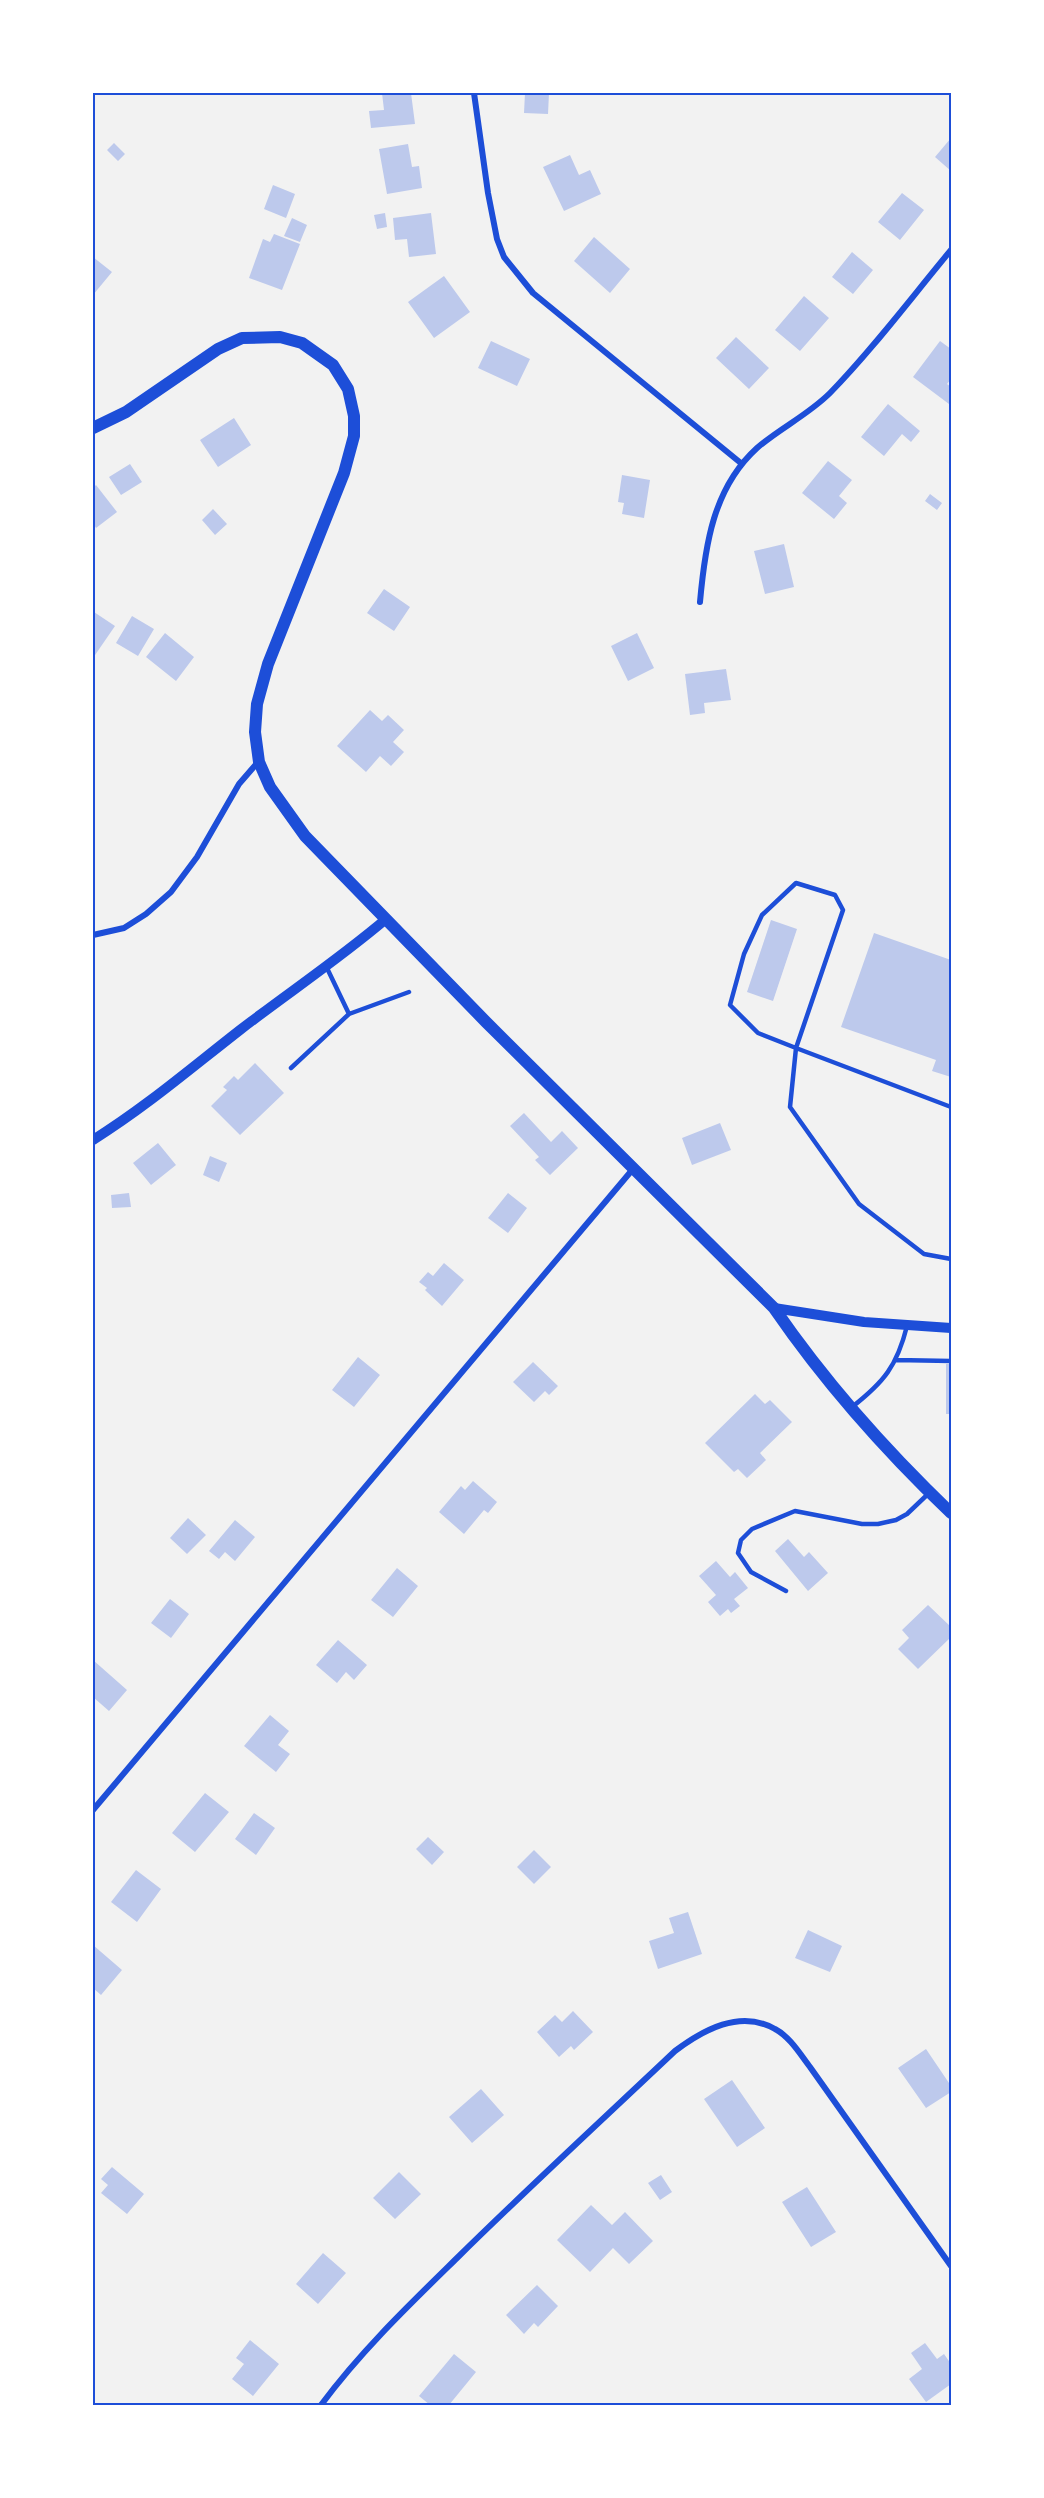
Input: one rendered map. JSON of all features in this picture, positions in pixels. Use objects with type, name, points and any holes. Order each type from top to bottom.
[{"type":"main road","points":[[93,428],[126,412],[218,348],[242,338],[280,337],[302,343],[333,365],[348,389],[354,416],[354,436],[344,473],[268,664],[257,704],[255,732],[259,762],[270,787],[305,836],[486,1022],[774,1308],[806,1354],[850,1409],[885,1448],[951,1513]]},
{"type":"street","points":[[474,93],[495,228],[504,257],[510,266],[533,293],[547,305],[742,464]]},
{"type":"street","points":[[700,602],[704,561],[713,519],[723,490],[731,477],[757,448],[828,395],[951,250]]},
{"type":"street","points":[[93,935],[124,927],[146,914],[171,892],[197,857],[239,784],[259,762]]},
{"type":"street","points":[[93,1140],[150,1103],[240,1030],[386,919]]},
{"type":"street","points":[[93,1810],[633,1169]]},
{"type":"street","points":[[774,1308],[864,1322],[951,1328]]},
{"type":"street","points":[[321,2405],[338,2382],[380,2335],[519,2198],[675,2051],[695,2036],[741,2020],[775,2029],[791,2042],[951,2266]]},
{"type":"lane","points":[[951,1107],[796,1048],[758,1033],[730,1005],[744,954],[762,915],[796,883],[836,895],[843,910],[796,1048],[790,1107],[859,1204],[924,1254],[951,1259]]},
{"type":"lane","points":[[326,966],[349,1014]]},
{"type":"lane","points":[[291,1068],[349,1014],[408,992]]},
{"type":"lane","points":[[850,1409],[873,1391],[896,1360],[907,1326]]},
{"type":"lane","points":[[896,1360],[951,1360]]},
{"type":"lane","points":[[786,1591],[751,1572],[738,1553],[741,1540],[752,1529],[795,1511],[862,1524],[887,1522],[907,1514],[930,1492]]},
{"type":"building","points":[[382,93],[411,93],[415,124],[371,128],[369,111],[384,110]]},
{"type":"building","points":[[525,93],[549,93],[548,114],[524,113]]},
{"type":"building","points":[[951,138],[951,171],[935,157]]},
{"type":"building","points":[[114,143],[125,154],[118,161],[107,150]]},
{"type":"building","points":[[408,144],[412,167],[419,166],[422,188],[387,194],[379,149]]},
{"type":"building","points":[[570,155],[579,175],[590,170],[601,194],[564,211],[543,167]]},
{"type":"building","points":[[273,185],[295,194],[286,218],[264,209]]},
{"type":"building","points":[[902,193],[924,210],[900,240],[878,222]]},
{"type":"building","points":[[385,213],[387,227],[377,229],[374,215]]},
{"type":"building","points":[[431,213],[436,254],[409,257],[407,239],[395,240],[393,218]]},
{"type":"building","points":[[292,218],[307,225],[300,242],[284,236]]},
{"type":"building","points":[[274,234],[300,244],[282,290],[249,278],[263,239],[270,242]]},
{"type":"building","points":[[594,237],[630,269],[610,293],[574,261]]},
{"type":"building","points":[[852,252],[873,270],[853,294],[832,277]]},
{"type":"building","points":[[93,257],[112,272],[93,295]]},
{"type":"building","points":[[444,276],[470,312],[434,338],[408,302]]},
{"type":"building","points":[[804,296],[829,318],[800,351],[775,330]]},
{"type":"building","points":[[736,337],[769,368],[749,389],[716,358]]},
{"type":"building","points":[[491,341],[530,359],[517,386],[478,368]]},
{"type":"building","points":[[940,341],[951,349],[951,379],[947,384],[951,387],[949,404],[913,377]]},
{"type":"building","points":[[888,404],[920,431],[911,442],[902,434],[884,456],[861,437]]},
{"type":"building","points":[[234,418],[251,445],[218,467],[200,440]]},
{"type":"building","points":[[828,461],[852,480],[839,496],[847,503],[834,519],[802,493]]},
{"type":"building","points":[[130,464],[142,482],[121,495],[109,477]]},
{"type":"building","points":[[622,475],[650,480],[644,518],[622,514],[624,503],[618,502]]},
{"type":"building","points":[[96,485],[117,512],[96,528],[93,523],[93,488]]},
{"type":"building","points":[[930,494],[942,503],[937,510],[925,501]]},
{"type":"building","points":[[213,509],[227,524],[215,535],[202,520]]},
{"type":"building","points":[[784,544],[794,587],[765,594],[754,551]]},
{"type":"building","points":[[384,589],[410,607],[394,631],[367,613]]},
{"type":"building","points":[[93,613],[115,626],[93,658]]},
{"type":"building","points":[[132,616],[154,629],[138,656],[116,643]]},
{"type":"building","points":[[165,633],[194,657],[176,681],[146,657]]},
{"type":"building","points":[[637,633],[654,668],[628,681],[611,646]]},
{"type":"building","points":[[726,669],[731,700],[704,703],[705,713],[690,715],[685,674]]},
{"type":"building","points":[[370,710],[382,721],[388,715],[404,730],[393,742],[404,752],[391,766],[380,756],[366,772],[337,746]]},
{"type":"building","points":[[771,920],[797,929],[773,1001],[747,992]]},
{"type":"building","points":[[874,933],[951,960],[951,1077],[932,1071],[936,1060],[841,1027]]},
{"type":"building","points":[[255,1063],[284,1093],[240,1135],[211,1106],[227,1090],[223,1087],[234,1076],[238,1080]]},
{"type":"building","points":[[524,1113],[551,1142],[562,1131],[578,1148],[550,1175],[535,1160],[539,1157],[510,1126]]},
{"type":"building","points":[[720,1123],[731,1150],[692,1165],[682,1138]]},
{"type":"building","points":[[158,1143],[176,1165],[151,1185],[133,1163]]},
{"type":"building","points":[[210,1156],[227,1163],[219,1182],[203,1175]]},
{"type":"building","points":[[129,1193],[131,1207],[112,1208],[111,1195]]},
{"type":"building","points":[[508,1193],[527,1208],[508,1233],[488,1218]]},
{"type":"building","points":[[444,1263],[464,1280],[442,1306],[419,1282],[428,1272],[433,1276]]},
{"type":"building","points":[[358,1357],[380,1375],[354,1407],[332,1390]]},
{"type":"building","points":[[533,1362],[558,1386],[549,1395],[545,1391],[534,1402],[513,1382]]},
{"type":"building","points":[[946,1364],[951,1364],[951,1414],[946,1414]]},
{"type":"building","points":[[755,1394],[765,1404],[770,1400],[792,1422],[760,1453],[766,1460],[747,1478],[738,1469],[734,1472],[705,1443]]},
{"type":"building","points":[[473,1481],[497,1502],[488,1513],[484,1510],[464,1534],[439,1512],[461,1486],[465,1490]]},
{"type":"building","points":[[188,1518],[206,1535],[187,1554],[170,1538]]},
{"type":"building","points":[[235,1520],[255,1537],[235,1561],[225,1552],[219,1559],[209,1551]]},
{"type":"building","points":[[788,1539],[804,1557],[809,1552],[828,1573],[808,1591],[775,1551]]},
{"type":"building","points":[[716,1561],[730,1577],[735,1572],[748,1588],[734,1599],[740,1606],[731,1613],[728,1609],[720,1616],[708,1602],[716,1595],[699,1576]]},
{"type":"building","points":[[397,1568],[418,1586],[393,1617],[371,1600]]},
{"type":"building","points":[[170,1599],[189,1614],[171,1638],[151,1623]]},
{"type":"building","points":[[928,1605],[951,1627],[951,1637],[918,1669],[898,1649],[909,1638],[902,1630]]},
{"type":"building","points":[[338,1640],[367,1665],[354,1680],[346,1672],[337,1683],[316,1665]]},
{"type":"building","points":[[93,1660],[127,1690],[109,1711],[93,1697]]},
{"type":"building","points":[[270,1715],[289,1731],[278,1745],[290,1754],[276,1772],[244,1746]]},
{"type":"building","points":[[205,1793],[229,1812],[195,1852],[172,1833]]},
{"type":"building","points":[[254,1813],[275,1828],[256,1855],[235,1839]]},
{"type":"building","points":[[428,1837],[444,1852],[432,1865],[416,1849]]},
{"type":"building","points":[[534,1850],[551,1867],[534,1884],[517,1867]]},
{"type":"building","points":[[136,1870],[161,1889],[137,1922],[111,1902]]},
{"type":"building","points":[[688,1912],[702,1954],[658,1969],[649,1941],[674,1933],[669,1918]]},
{"type":"building","points":[[808,1930],[842,1946],[830,1972],[795,1958]]},
{"type":"building","points":[[93,1945],[122,1970],[101,1995],[93,1988]]},
{"type":"building","points":[[573,2011],[593,2032],[574,2050],[571,2046],[559,2057],[537,2032],[555,2015],[562,2022]]},
{"type":"building","points":[[926,2049],[951,2086],[951,2092],[926,2108],[898,2068]]},
{"type":"building","points":[[732,2080],[765,2128],[737,2147],[704,2099]]},
{"type":"building","points":[[481,2089],[504,2115],[472,2143],[449,2117]]},
{"type":"building","points":[[112,2167],[144,2194],[127,2214],[101,2193],[108,2185],[101,2179]]},
{"type":"building","points":[[399,2172],[421,2194],[395,2219],[373,2198]]},
{"type":"building","points":[[661,2175],[672,2192],[660,2200],[648,2183]]},
{"type":"building","points":[[807,2187],[836,2232],[811,2247],[782,2202]]},
{"type":"building","points":[[591,2205],[612,2225],[625,2212],[653,2241],[629,2264],[613,2248],[590,2272],[557,2240]]},
{"type":"building","points":[[323,2253],[346,2273],[318,2304],[296,2284]]},
{"type":"building","points":[[537,2285],[558,2306],[538,2327],[534,2323],[524,2334],[506,2315]]},
{"type":"building","points":[[250,2340],[279,2364],[253,2396],[232,2379],[244,2364],[236,2358]]},
{"type":"building","points":[[925,2343],[937,2359],[944,2354],[951,2364],[951,2384],[926,2402],[909,2379],[922,2369],[911,2353]]},
{"type":"building","points":[[454,2354],[476,2372],[449,2405],[430,2405],[419,2396]]}]
